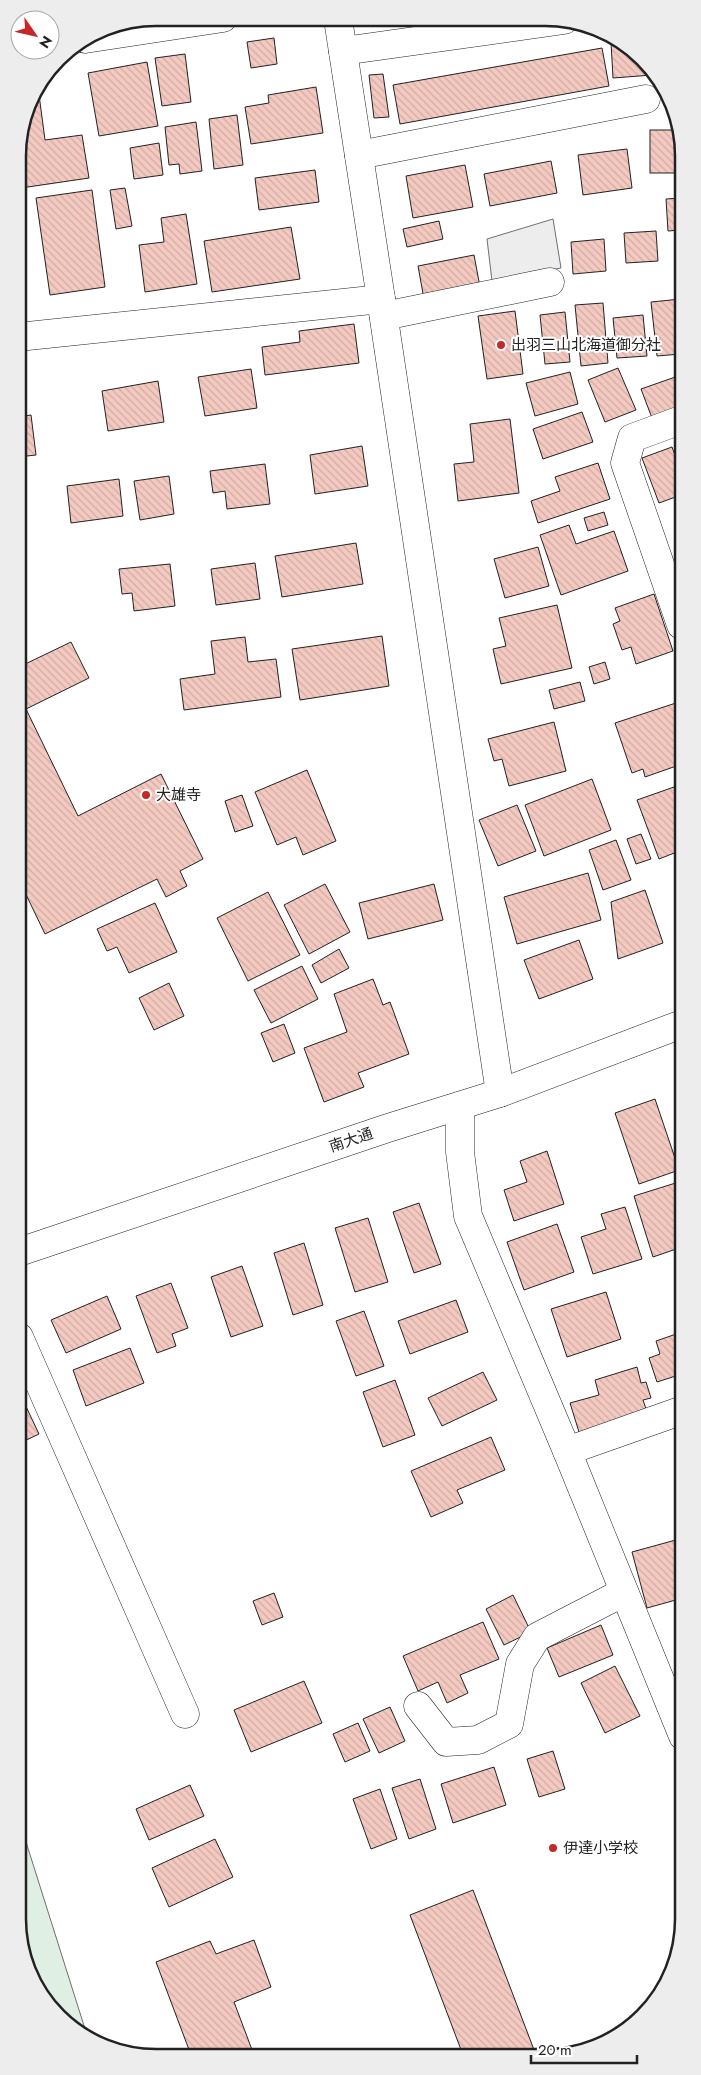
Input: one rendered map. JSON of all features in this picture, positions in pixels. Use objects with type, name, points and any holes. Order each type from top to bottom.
[{"type":"street","points":[[107,36],[170,26]]},
{"type":"street","points":[[339,26],[383,307],[500,1093]]},
{"type":"street","points":[[343,51],[521,26]]},
{"type":"street","points":[[359,155],[646,98]]},
{"type":"street","points":[[27,336],[383,307],[550,282]]},
{"type":"street","points":[[675,422],[632,438],[625,463],[675,604]]},
{"type":"street","name":"南大通","points":[[26,1250],[388,1128],[500,1093],[675,1027]]},
{"type":"street","points":[[460,1106],[460,1152],[468,1216],[567,1451],[674,1714]]},
{"type":"street","points":[[26,1354],[185,1714]]},
{"type":"street","points":[[567,1451],[674,1413]]},
{"type":"street","points":[[418,1706],[446,1742],[478,1740],[508,1724],[520,1664],[537,1637],[624,1592]]},
{"type":"green space","points":[[26,1842],[84,2027],[64,2011],[53,1998],[33,1961],[27,1936],[26,1919]]},
{"type":"shaded area","points":[[553,219],[561,268],[492,281],[487,239]]},
{"type":"building","points":[[274,38],[277,64],[251,68],[247,42]]},
{"type":"building","points":[[611,45],[637,64],[647,75],[613,78]]},
{"type":"building","points":[[602,48],[609,86],[400,124],[393,85]]},
{"type":"building","points":[[185,54],[191,102],[162,106],[155,58]]},
{"type":"building","points":[[147,62],[158,126],[99,136],[88,73]]},
{"type":"building","points":[[383,74],[389,117],[374,118],[369,75]]},
{"type":"building","points":[[316,87],[323,133],[251,144],[245,107],[269,103],[268,95]]},
{"type":"building","points":[[40,100],[45,140],[82,135],[89,178],[27,187],[27,139],[36,106]]},
{"type":"building","points":[[237,115],[243,165],[214,169],[209,119]]},
{"type":"building","points":[[196,122],[202,171],[180,174],[179,164],[169,165],[165,127]]},
{"type":"building","points":[[650,130],[672,130],[674,139],[675,173],[650,173]]},
{"type":"building","points":[[159,143],[163,175],[134,179],[130,148]]},
{"type":"building","points":[[627,149],[632,188],[583,195],[578,155]]},
{"type":"building","points":[[551,161],[557,193],[490,206],[484,174]]},
{"type":"building","points":[[465,165],[473,207],[413,218],[406,176]]},
{"type":"building","points":[[315,170],[319,202],[259,210],[255,178]]},
{"type":"building","points":[[125,188],[132,226],[116,229],[110,190]]},
{"type":"building","points":[[92,190],[105,287],[50,295],[36,198]]},
{"type":"building","points":[[675,198],[675,230],[668,231],[666,199]]},
{"type":"building","points":[[186,214],[197,284],[145,292],[139,245],[164,242],[161,218]]},
{"type":"building","points":[[439,221],[443,239],[407,247],[403,229]]},
{"type":"building","points":[[291,227],[300,279],[212,292],[204,241]]},
{"type":"building","points":[[656,231],[658,261],[626,263],[624,233]]},
{"type":"building","points":[[604,239],[606,271],[573,274],[571,242]]},
{"type":"building","points":[[474,255],[480,287],[424,299],[418,266]]},
{"type":"building","points":[[675,300],[675,355],[657,356],[651,302]]},
{"type":"building","points":[[603,303],[608,363],[581,366],[575,305]]},
{"type":"building","name":"出羽三山北海道御分社","points":[[515,311],[523,374],[487,379],[478,316]]},
{"type":"building","points":[[565,312],[570,362],[545,364],[540,315]]},
{"type":"building","points":[[643,315],[647,356],[617,358],[613,318]]},
{"type":"building","points":[[354,324],[359,363],[265,375],[262,347],[300,342],[299,331]]},
{"type":"building","points":[[618,368],[636,410],[605,422],[588,380]]},
{"type":"building","points":[[251,369],[257,408],[205,416],[198,377]]},
{"type":"building","points":[[570,372],[578,404],[535,416],[526,383]]},
{"type":"building","points":[[675,377],[675,409],[652,418],[641,389]]},
{"type":"building","points":[[158,381],[164,422],[108,431],[102,391]]},
{"type":"building","points":[[582,412],[593,442],[543,459],[533,429]]},
{"type":"building","points":[[31,415],[36,455],[27,456],[27,416]]},
{"type":"building","points":[[510,419],[519,493],[458,501],[454,464],[474,462],[470,424]]},
{"type":"building","points":[[362,446],[368,486],[315,494],[310,455]]},
{"type":"building","points":[[672,447],[675,455],[675,497],[659,503],[642,458]]},
{"type":"building","points":[[598,463],[610,499],[538,523],[531,501],[560,491],[555,477]]},
{"type":"building","points":[[265,464],[270,504],[227,509],[225,491],[213,493],[210,471]]},
{"type":"building","points":[[169,476],[174,514],[140,520],[134,481]]},
{"type":"building","points":[[119,479],[123,516],[71,523],[67,486]]},
{"type":"building","points":[[604,512],[608,525],[588,531],[584,518]]},
{"type":"building","points":[[569,525],[576,544],[614,531],[628,571],[561,595],[540,535]]},
{"type":"building","points":[[356,543],[363,584],[282,597],[275,556]]},
{"type":"building","points":[[538,547],[549,586],[505,598],[494,559]]},
{"type":"building","points":[[255,563],[260,599],[216,605],[211,569]]},
{"type":"building","points":[[170,564],[175,606],[134,611],[132,593],[122,594],[119,569]]},
{"type":"building","points":[[654,594],[673,651],[636,664],[631,647],[622,650],[613,624],[620,621],[615,608]]},
{"type":"building","points":[[557,605],[572,668],[501,684],[493,649],[506,646],[499,618]]},
{"type":"building","points":[[382,636],[389,686],[300,700],[292,649]]},
{"type":"building","points":[[245,637],[248,662],[276,659],[281,697],[184,710],[180,679],[215,674],[211,641]]},
{"type":"building","name":"大雄寺","points":[[71,642],[89,678],[27,709],[27,663]]},
{"type":"building","points":[[605,662],[610,679],[594,684],[589,667]]},
{"type":"building","points":[[580,682],[585,701],[554,709],[549,690]]},
{"type":"building","points":[[675,703],[675,767],[645,777],[643,769],[632,773],[615,723]]},
{"type":"building","name":"大雄寺","points":[[27,710],[78,816],[161,774],[203,859],[180,871],[187,886],[166,897],[157,879],[45,934],[27,896]]},
{"type":"building","points":[[554,722],[566,771],[509,786],[502,759],[494,761],[488,739]]},
{"type":"building","points":[[307,770],[336,841],[303,855],[296,837],[277,845],[255,792]]},
{"type":"building","points":[[592,779],[611,830],[544,856],[525,805]]},
{"type":"building","points":[[674,787],[675,853],[659,859],[637,800]]},
{"type":"building","points":[[242,795],[253,826],[235,832],[225,801]]},
{"type":"building","points":[[517,805],[536,851],[498,866],[479,820]]},
{"type":"building","points":[[641,834],[651,859],[636,864],[627,839]]},
{"type":"building","points":[[616,840],[631,880],[603,890],[589,850]]},
{"type":"building","points":[[588,873],[601,920],[517,944],[504,897]]},
{"type":"building","points":[[325,884],[350,932],[309,954],[284,905]]},
{"type":"building","points":[[434,884],[443,920],[368,939],[359,903]]},
{"type":"building","points":[[645,890],[663,943],[618,959],[611,902]]},
{"type":"building","points":[[268,892],[300,955],[248,981],[217,918]]},
{"type":"building","points":[[155,903],[177,952],[129,973],[117,947],[107,951],[97,929]]},
{"type":"building","points":[[579,940],[593,979],[539,999],[524,960]]},
{"type":"building","points":[[339,949],[349,968],[321,983],[312,965]]},
{"type":"building","points":[[302,966],[318,999],[271,1023],[254,990]]},
{"type":"building","points":[[373,979],[383,1005],[390,1002],[409,1054],[358,1073],[364,1087],[324,1102],[304,1048],[347,1032],[334,994]]},
{"type":"building","points":[[169,983],[184,1016],[154,1030],[139,998]]},
{"type":"building","points":[[284,1024],[295,1053],[273,1062],[261,1033]]},
{"type":"building","points":[[655,1099],[674,1156],[674,1172],[639,1184],[615,1113]]},
{"type":"building","points":[[547,1151],[564,1204],[514,1221],[504,1190],[527,1182],[520,1161]]},
{"type":"building","points":[[674,1183],[674,1250],[653,1257],[634,1196]]},
{"type":"building","points":[[419,1203],[441,1264],[414,1273],[393,1212]]},
{"type":"building","points":[[625,1207],[642,1259],[593,1274],[581,1237],[606,1229],[601,1214]]},
{"type":"building","points":[[368,1218],[388,1282],[355,1292],[335,1228]]},
{"type":"building","points":[[557,1224],[574,1272],[524,1290],[507,1242]]},
{"type":"building","points":[[304,1243],[323,1305],[293,1315],[274,1253]]},
{"type":"building","points":[[242,1266],[263,1326],[231,1337],[211,1277]]},
{"type":"building","points":[[171,1283],[188,1328],[172,1334],[176,1346],[157,1353],[136,1296]]},
{"type":"building","points":[[606,1292],[621,1339],[567,1357],[551,1309]]},
{"type":"building","points":[[107,1296],[121,1329],[66,1353],[51,1320]]},
{"type":"building","points":[[456,1300],[468,1332],[410,1354],[398,1321]]},
{"type":"building","points":[[364,1311],[384,1366],[356,1376],[336,1321]]},
{"type":"building","points":[[674,1335],[674,1376],[657,1382],[649,1358],[660,1354],[656,1341]]},
{"type":"building","points":[[130,1348],[144,1383],[86,1406],[73,1370]]},
{"type":"building","points":[[637,1367],[641,1383],[646,1382],[651,1398],[643,1400],[647,1412],[579,1432],[570,1403],[599,1395],[595,1380]]},
{"type":"building","points":[[483,1372],[497,1400],[442,1426],[428,1398]]},
{"type":"building","points":[[395,1380],[415,1435],[383,1447],[363,1392]]},
{"type":"building","points":[[26,1407],[39,1434],[26,1440]]},
{"type":"building","points":[[491,1437],[505,1470],[457,1490],[463,1503],[431,1517],[411,1471]]},
{"type":"building","points":[[674,1540],[674,1600],[647,1608],[632,1552]]},
{"type":"building","points":[[274,1593],[283,1617],[262,1625],[253,1601]]},
{"type":"building","points":[[513,1595],[531,1632],[504,1645],[486,1609]]},
{"type":"building","points":[[483,1622],[499,1659],[460,1675],[468,1693],[447,1703],[438,1682],[418,1691],[403,1656]]},
{"type":"building","points":[[601,1625],[613,1655],[559,1677],[547,1648]]},
{"type":"building","points":[[615,1666],[640,1716],[605,1733],[581,1683]]},
{"type":"building","points":[[304,1681],[322,1723],[251,1752],[234,1710]]},
{"type":"building","points":[[390,1707],[405,1741],[379,1753],[363,1719]]},
{"type":"building","points":[[358,1723],[370,1751],[345,1762],[333,1734]]},
{"type":"building","points":[[553,1751],[565,1789],[539,1797],[527,1759]]},
{"type":"building","points":[[494,1767],[506,1805],[453,1823],[441,1784]]},
{"type":"building","points":[[420,1779],[436,1829],[409,1839],[392,1788]]},
{"type":"building","points":[[190,1785],[204,1816],[149,1840],[136,1809]]},
{"type":"building","points":[[380,1789],[397,1839],[371,1849],[353,1799]]},
{"type":"building","points":[[215,1839],[233,1877],[169,1907],[152,1868]]},
{"type":"building","points":[[473,1890],[534,2049],[461,2049],[410,1915]]},
{"type":"building","points":[[254,1940],[271,1987],[234,2002],[252,2049],[189,2049],[156,1962],[210,1941],[216,1954]]},
{"type":"place","name":"出羽三山北海道御分社","points":[[501,345]]},
{"type":"place","name":"大雄寺","points":[[146,795]]},
{"type":"place","name":"伊達小学校","points":[[553,1848]]}]
